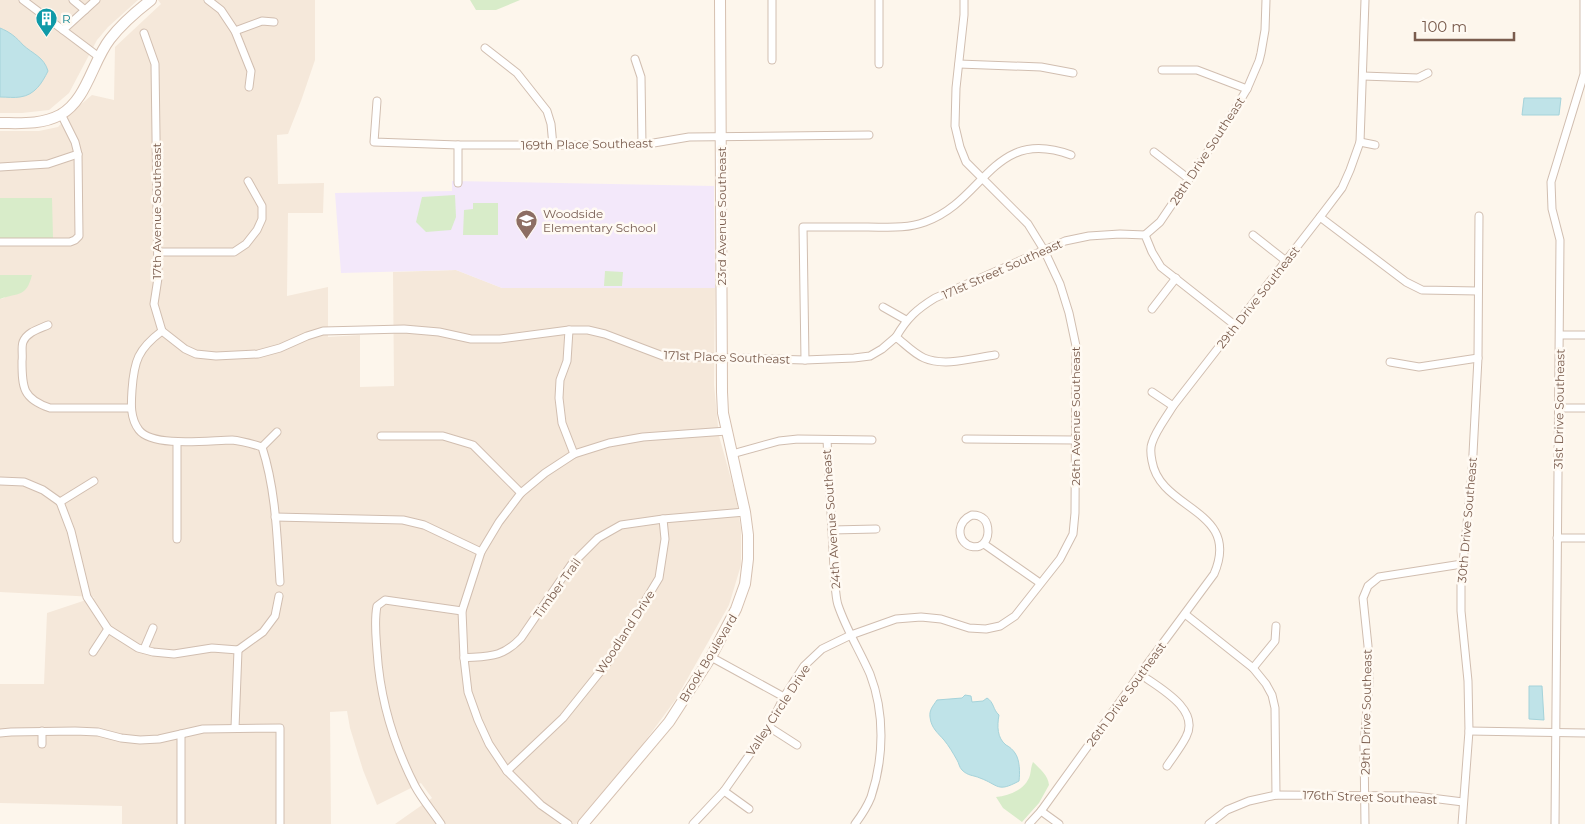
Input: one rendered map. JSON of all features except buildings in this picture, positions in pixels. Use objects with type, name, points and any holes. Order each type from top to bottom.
[{"type":"street","points":[[23,0],[99,57]]},
{"type":"street","points":[[73,0],[85,10]]},
{"type":"street","points":[[63,30],[96,0]]},
{"type":"street","points":[[0,124],[45,121],[61,114],[72,106],[110,39],[151,0]]},
{"type":"street","points":[[208,0],[220,10],[235,31],[251,71],[249,87]]},
{"type":"street","name":"23rd Avenue Southeast","points":[[720,0],[722,358],[723,412],[727,431]]},
{"type":"street","points":[[772,0],[772,60]]},
{"type":"street","points":[[878,0],[879,64]]},
{"type":"street","name":"26th Avenue Southeast","points":[[964,0],[956,88],[955,126],[960,147],[966,162],[1028,224],[1044,250],[1060,284],[1076,346],[1076,513],[1073,534],[1060,558],[1015,616],[1000,626]]},
{"type":"street","name":"28th Drive Southeast","points":[[1145,236],[1160,222],[1225,126],[1247,89],[1259,61],[1266,30],[1266,0]]},
{"type":"street","name":"29th Drive Southeast","points":[[1219,562],[1219,542],[1215,530],[1202,516],[1173,494],[1159,480],[1153,469],[1151,444],[1173,406],[1342,188],[1360,142],[1365,0]]},
{"type":"street","name":"31st Drive Southeast","points":[[1555,824],[1560,240],[1552,208],[1551,182],[1584,74],[1584,0]]},
{"type":"street","points":[[235,31],[262,21],[274,22]]},
{"type":"street","name":"17th Avenue Southeast","points":[[144,33],[155,64],[158,278],[154,304],[162,331]]},
{"type":"street","points":[[485,48],[517,72],[546,111],[551,124],[553,146]]},
{"type":"street","points":[[635,58],[641,77],[642,145]]},
{"type":"street","points":[[959,64],[1041,67],[1073,73]]},
{"type":"street","points":[[1162,70],[1197,70],[1247,89]]},
{"type":"street","points":[[1363,76],[1418,78],[1428,73]]},
{"type":"street","name":"169th Place Southeast","points":[[377,101],[374,142],[458,145],[642,145],[689,137],[869,135]]},
{"type":"street","points":[[0,242],[70,242],[75,240],[80,232],[78,154],[75,142],[61,114]]},
{"type":"street","points":[[1360,142],[1375,145]]},
{"type":"street","points":[[458,145],[458,184]]},
{"type":"street","points":[[805,360],[803,227],[905,228],[925,222],[946,212],[1006,157],[1021,150],[1056,149],[1071,155]]},
{"type":"street","points":[[1154,152],[1189,179]]},
{"type":"street","points":[[0,167],[48,164],[78,154]]},
{"type":"street","points":[[158,252],[234,252],[246,244],[262,219],[262,206],[248,181]]},
{"type":"street","name":"30th Drive Southeast","points":[[1462,824],[1470,731],[1462,611],[1462,564],[1472,473],[1478,358],[1479,216]]},
{"type":"street","points":[[1320,217],[1406,282],[1422,290],[1478,291]]},
{"type":"street","name":"171st Street Southeast","points":[[896,337],[906,320],[935,298],[1065,241],[1089,236],[1120,234],[1145,236]]},
{"type":"street","points":[[1253,235],[1286,261]]},
{"type":"street","points":[[1145,236],[1161,266],[1236,326]]},
{"type":"street","points":[[1152,309],[1176,278]]},
{"type":"street","points":[[883,307],[906,320]]},
{"type":"street","points":[[48,325],[31,332],[23,342],[22,380],[24,390],[31,399],[50,408],[131,408]]},
{"type":"street","name":"171st Place Southeast","points":[[162,331],[184,349],[196,354],[216,356],[258,354],[280,348],[322,331],[404,329],[439,332],[471,339],[500,339],[569,330],[588,330],[605,334],[663,356],[805,360],[870,356],[896,337]]},
{"type":"street","points":[[569,330],[567,361],[560,380],[559,398],[562,423],[574,454]]},
{"type":"street","points":[[162,331],[148,341],[136,359],[133,373],[131,408],[134,421],[140,432],[149,437],[177,442],[234,440],[262,447]]},
{"type":"street","points":[[1560,335],[1585,335]]},
{"type":"street","points":[[896,337],[913,352],[925,359],[936,361],[947,362],[995,355]]},
{"type":"street","points":[[1390,362],[1419,367],[1478,358]]},
{"type":"street","points":[[1152,392],[1173,406]]},
{"type":"street","points":[[1558,408],[1585,408]]},
{"type":"street","points":[[568,824],[541,805],[507,771],[489,744],[468,692],[462,611],[481,552],[498,522],[521,493],[545,473],[574,454],[609,443],[643,437],[727,431]]},
{"type":"street","name":"Brook Boulevard","points":[[583,824],[669,722],[711,657],[736,609],[745,584],[748,535],[745,512],[727,431]]},
{"type":"street","points":[[262,447],[277,432]]},
{"type":"street","points":[[381,436],[443,436],[473,445],[521,493]]},
{"type":"street","points":[[732,454],[779,441],[798,439],[872,440]]},
{"type":"street","points":[[966,439],[1075,440]]},
{"type":"street","name":"24th Avenue Southeast","points":[[826,440],[835,586],[838,604],[870,674],[879,701],[881,746],[870,798],[855,824]]},
{"type":"street","points":[[176,539],[177,442]]},
{"type":"street","points":[[262,447],[275,516],[280,582]]},
{"type":"street","points":[[0,481],[24,482],[43,490],[60,502],[71,531],[87,596],[108,628],[138,648],[174,654],[212,648],[238,650],[263,632],[275,616],[279,596]]},
{"type":"street","points":[[60,502],[94,481]]},
{"type":"street","name":"Timber Trail","points":[[464,658],[498,654],[512,647],[521,638],[570,565],[598,538],[621,525],[663,519],[745,512]]},
{"type":"street","points":[[977,515],[986,520],[988,536],[984,544],[974,547],[965,544],[962,540],[960,528],[962,521],[977,515]]},
{"type":"street","points":[[275,516],[403,520],[424,525],[481,552]]},
{"type":"street","name":"Woodland Drive","points":[[507,771],[563,718],[608,662],[659,578],[665,539],[663,519]]},
{"type":"street","points":[[832,530],[876,528]]},
{"type":"street","points":[[1557,538],[1585,538]]},
{"type":"street","points":[[984,544],[1040,583]]},
{"type":"street","name":"26th Drive Southeast","points":[[1030,824],[1214,574],[1219,562]]},
{"type":"street","name":"29th Drive Southeast","points":[[1364,824],[1364,746],[1369,682],[1368,646],[1363,598],[1368,586],[1379,578],[1462,564]]},
{"type":"street","points":[[441,824],[416,788],[399,752],[385,712],[378,675],[374,618],[377,606],[385,600],[462,611]]},
{"type":"street","points":[[1185,614],[1253,668],[1266,684],[1275,708],[1276,795]]},
{"type":"street","name":"Valley Circle Drive","points":[[693,824],[724,791],[769,727],[784,697],[804,666],[822,649],[851,635],[896,618],[920,617],[941,619],[969,628],[986,629],[1000,626]]},
{"type":"street","points":[[1253,668],[1276,641],[1276,626]]},
{"type":"street","points":[[94,652],[108,628]]},
{"type":"street","points":[[144,649],[153,628]]},
{"type":"street","points":[[235,728],[238,650]]},
{"type":"street","points":[[711,657],[784,697]]},
{"type":"street","points":[[1140,674],[1179,702],[1186,713],[1189,724],[1187,735],[1167,766]]},
{"type":"street","points":[[769,727],[797,745]]},
{"type":"street","points":[[0,733],[42,731],[98,732],[121,738],[140,740],[159,739],[203,729],[280,728],[280,824]]},
{"type":"street","points":[[42,731],[42,744]]},
{"type":"street","points":[[1470,731],[1585,733]]},
{"type":"street","points":[[181,734],[181,824]]},
{"type":"street","points":[[724,791],[748,809]]},
{"type":"street","name":"176th Street Southeast","points":[[1210,824],[1227,810],[1249,801],[1276,795],[1415,796],[1463,802]]},
{"type":"street","points":[[1041,811],[1059,824]]},
{"type":"shaded area","points":[[0,0],[138,0],[108,27],[97,40],[69,93],[49,110],[0,113]]},
{"type":"shaded area","points":[[158,0],[315,0],[315,60],[288,134],[277,135],[278,184],[324,183],[323,213],[288,213],[287,296],[328,287],[328,337],[360,335],[360,387],[394,386],[393,272],[456,270],[502,288],[715,288],[714,385],[719,436],[735,493],[741,529],[741,565],[729,605],[676,699],[643,744],[576,824],[395,824],[432,798],[421,783],[377,805],[363,770],[350,728],[347,711],[330,712],[331,824],[122,824],[122,806],[0,803],[0,684],[44,684],[47,613],[95,597],[0,592],[0,299],[4,298],[32,275],[0,275],[0,131],[39,131],[58,127],[92,95],[114,100],[115,47],[161,4]]},
{"type":"shaded area","name":"Woodside Elementary School","points":[[452,181],[714,186],[715,288],[502,288],[456,270],[341,273],[335,193],[452,191]]},
{"type":"green space","points":[[470,0],[520,0],[496,10],[476,10]]},
{"type":"green space","points":[[455,195],[456,217],[451,230],[426,232],[416,222],[422,197]]},
{"type":"green space","points":[[0,198],[52,198],[53,238],[0,238]]},
{"type":"green space","points":[[473,203],[498,203],[498,235],[463,235],[464,210],[473,209]]},
{"type":"green space","points":[[605,271],[623,272],[622,286],[604,286]]},
{"type":"green space","points":[[0,275],[32,275],[24,291],[0,299]]},
{"type":"green space","points":[[1033,762],[1045,775],[1049,785],[1039,803],[1022,822],[1003,808],[996,797],[1007,795],[1021,788],[1028,780]]},
{"type":"water","points":[[0,28],[13,35],[41,59],[46,66],[48,71],[43,80],[30,94],[0,97]]},
{"type":"water","points":[[1524,98],[1561,98],[1559,115],[1522,115]]},
{"type":"water","points":[[1529,686],[1542,686],[1544,720],[1529,719]]},
{"type":"water","points":[[965,695],[971,696],[972,702],[983,701],[987,698],[991,702],[999,715],[999,735],[1003,742],[1017,756],[1019,781],[1006,787],[998,787],[966,773],[961,769],[949,747],[933,727],[930,712],[937,700],[962,698]]},
{"type":"place","name":"R","points":[[46,37]]},
{"type":"place","name":"Woodside Elementary School","points":[[527,239]]}]
